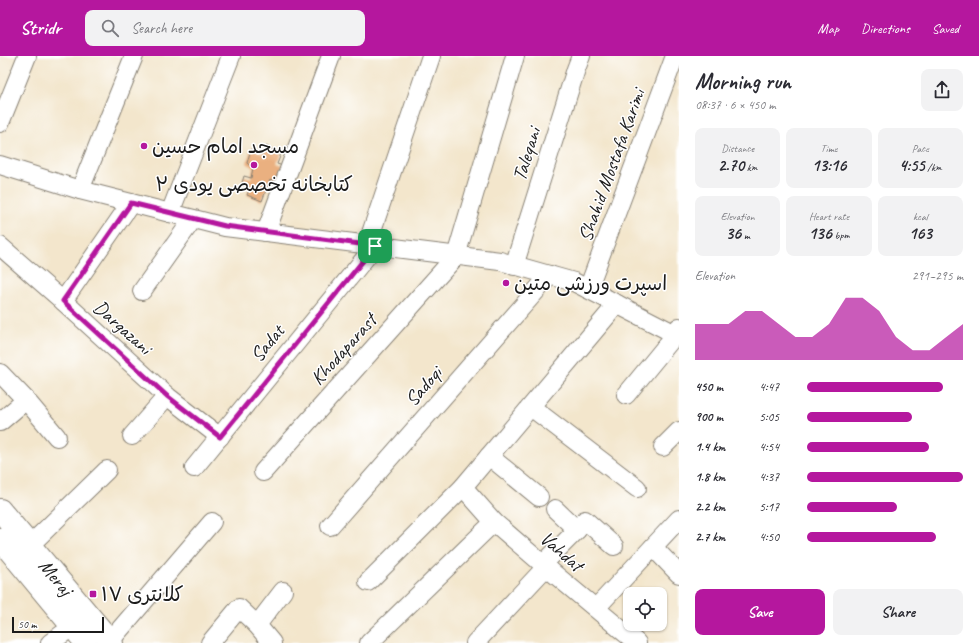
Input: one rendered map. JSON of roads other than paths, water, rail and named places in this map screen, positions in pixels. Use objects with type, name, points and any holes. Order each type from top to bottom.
[{"type":"main road","name":"Meraj","points":[[0,510],[111,642]]},
{"type":"main road","name":"Meraj","points":[[0,539],[86,643]]},
{"type":"street","points":[[0,123],[27,56]]},
{"type":"street","points":[[80,190],[134,56]]},
{"type":"street","points":[[170,213],[230,56]]},
{"type":"street","points":[[266,232],[331,56]]},
{"type":"street","points":[[371,245],[431,56]]},
{"type":"street","points":[[456,256],[516,56]]},
{"type":"street","name":"Taleqani","points":[[514,266],[581,56]]},
{"type":"street","name":"Shahid Mostafa Karimi","points":[[588,289],[675,56]]},
{"type":"street","points":[[0,165],[80,190],[225,226],[500,261],[574,282],[678,332],[626,395]]},
{"type":"street","points":[[63,301],[131,203]]},
{"type":"street","points":[[142,291],[193,218]]},
{"type":"street","name":"Sadat","points":[[194,468],[371,245]]},
{"type":"street","name":"Dargazani","points":[[0,246],[167,396],[220,437]]},
{"type":"street","name":"Khodaparast","points":[[263,472],[456,256]]},
{"type":"street","name":"Sadoqi","points":[[330,526],[550,275]]},
{"type":"street","points":[[368,582],[463,487],[617,304]]},
{"type":"street","points":[[0,373],[26,400],[57,437]]},
{"type":"street","points":[[132,436],[167,396]]},
{"type":"street","points":[[0,422],[26,400]]},
{"type":"street","points":[[531,407],[637,488]]},
{"type":"street","points":[[663,447],[679,430]]},
{"type":"street","points":[[489,456],[540,496]]},
{"type":"street","points":[[29,546],[107,470]]},
{"type":"street","name":"Vahdat","points":[[463,487],[494,522],[637,643]]},
{"type":"street","points":[[555,509],[577,530]]},
{"type":"street","points":[[596,608],[679,519]]},
{"type":"street","points":[[486,640],[545,565],[585,520],[614,546]]},
{"type":"street","points":[[111,642],[212,522]]},
{"type":"street","points":[[369,643],[494,522]]},
{"type":"street","points":[[653,547],[679,574]]},
{"type":"street","points":[[257,625],[283,591]]},
{"type":"street","points":[[210,643],[239,608],[257,625],[272,643]]},
{"type":"street","points":[[50,643],[72,627]]},
{"type":"place","name":"مسجد امام حسین","points":[[144,146]]},
{"type":"place","name":"کتابخانه تخصصی یودی ۲","points":[[254,165]]},
{"type":"place","name":"اسپرت ورزشی متین","points":[[506,283]]},
{"type":"place","name":"کلانتری ۱۷","points":[[93,594]]}]
